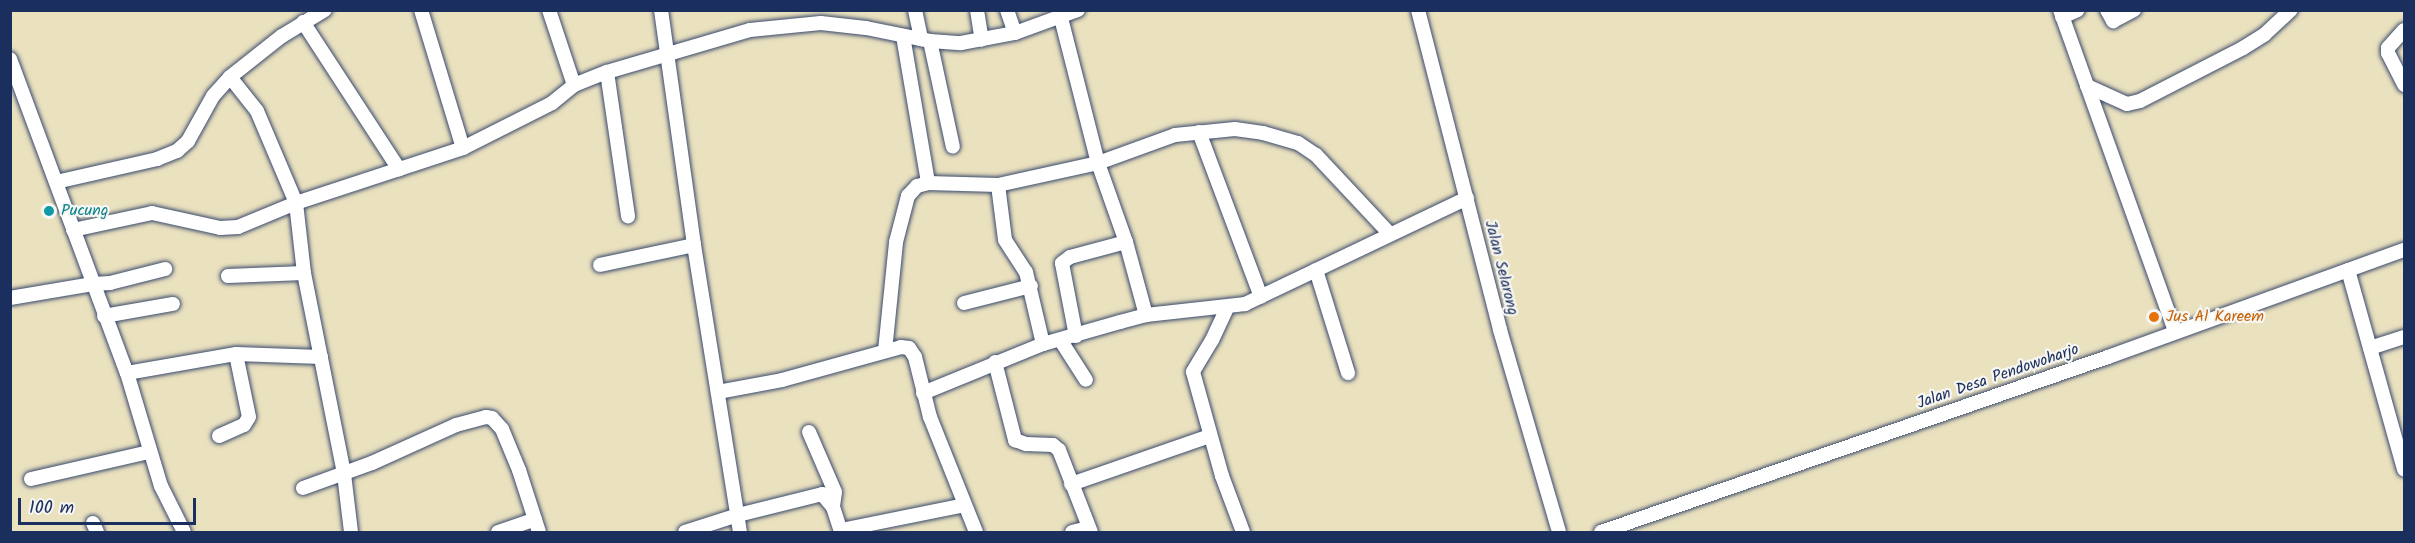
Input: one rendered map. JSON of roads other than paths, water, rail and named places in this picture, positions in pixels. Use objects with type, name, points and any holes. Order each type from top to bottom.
[{"type":"street","points":[[56,183],[157,159],[177,151],[188,141],[213,96],[230,77],[303,22],[325,10]]},
{"type":"street","points":[[421,10],[463,148]]},
{"type":"street","points":[[549,10],[574,85]]},
{"type":"street","points":[[661,10],[669,52],[694,245],[741,532]]},
{"type":"street","points":[[915,10],[926,40],[954,147]]},
{"type":"street","points":[[977,10],[982,40]]},
{"type":"street","points":[[1007,10],[1016,33]]},
{"type":"street","points":[[73,230],[152,213],[230,228],[296,203],[337,192],[463,148],[552,103],[574,85],[607,72],[750,30],[821,23],[866,28],[926,40],[982,40],[1016,33],[1078,10]]},
{"type":"street","name":"Jalan Selarong","points":[[1418,10],[1500,330],[1559,532]]},
{"type":"street","points":[[2078,10],[2061,14],[2175,332]]},
{"type":"street","points":[[2107,10],[2113,21],[2134,10]]},
{"type":"street","points":[[2087,86],[2127,104],[2140,101],[2243,48],[2265,34],[2291,10]]},
{"type":"street","points":[[1061,18],[1098,163],[1126,242],[1146,315]]},
{"type":"street","points":[[303,22],[399,169]]},
{"type":"street","points":[[2404,30],[2388,48],[2388,53],[2404,85]]},
{"type":"street","points":[[903,36],[928,183]]},
{"type":"street","points":[[10,59],[127,373],[161,486],[184,532]]},
{"type":"street","points":[[607,72],[628,216]]},
{"type":"street","points":[[230,77],[257,111],[296,203],[304,273],[344,474],[351,532]]},
{"type":"street","points":[[885,351],[896,242],[908,196],[917,186],[928,183],[998,185],[1098,163],[1175,135],[1235,129],[1263,133],[1298,143],[1316,155],[1389,233]]},
{"type":"street","points":[[1199,132],[1261,297]]},
{"type":"street","points":[[998,185],[1005,240],[1026,272],[1031,286],[1042,344]]},
{"type":"street","points":[[923,393],[1042,344],[1061,341],[1146,315],[1227,308],[1245,304],[1389,233],[1467,198]]},
{"type":"street","points":[[1076,336],[1062,263],[1070,257],[1126,242]]},
{"type":"street","points":[[600,265],[694,245]]},
{"type":"street","name":"Jalan Desa Pendowoharjo","points":[[1601,532],[2097,361],[2404,250]]},
{"type":"street","points":[[10,298],[110,283],[165,269]]},
{"type":"street","points":[[1316,270],[1348,373]]},
{"type":"street","points":[[2348,270],[2404,469]]},
{"type":"street","points":[[228,276],[304,273]]},
{"type":"street","points":[[964,303],[1031,286]]},
{"type":"street","points":[[105,316],[173,304]]},
{"type":"street","points":[[1227,308],[1193,372],[1204,403],[1210,436],[1243,532]]},
{"type":"street","points":[[2370,348],[2404,337]]},
{"type":"street","points":[[1061,341],[1086,380]]},
{"type":"street","points":[[718,392],[782,380],[906,347],[913,351],[923,393],[976,532]]},
{"type":"street","points":[[127,373],[236,354],[321,357]]},
{"type":"street","points":[[219,436],[244,425],[249,417],[236,354]]},
{"type":"street","points":[[995,362],[1015,440],[1026,444],[1053,445],[1064,460],[1089,530],[1072,532]]},
{"type":"street","points":[[303,488],[344,474],[477,417],[492,418],[502,429],[539,532]]},
{"type":"street","points":[[809,432],[836,492],[833,507]]},
{"type":"street","points":[[1071,484],[1210,436]]},
{"type":"street","points":[[32,479],[149,452]]},
{"type":"street","points":[[685,532],[816,494],[826,497],[833,507],[841,532],[965,505]]},
{"type":"street","points":[[498,532],[535,519]]},
{"type":"place","name":"Pucung","points":[[49,211]]},
{"type":"place","name":"Jus Al Kareem","points":[[2154,317]]}]
